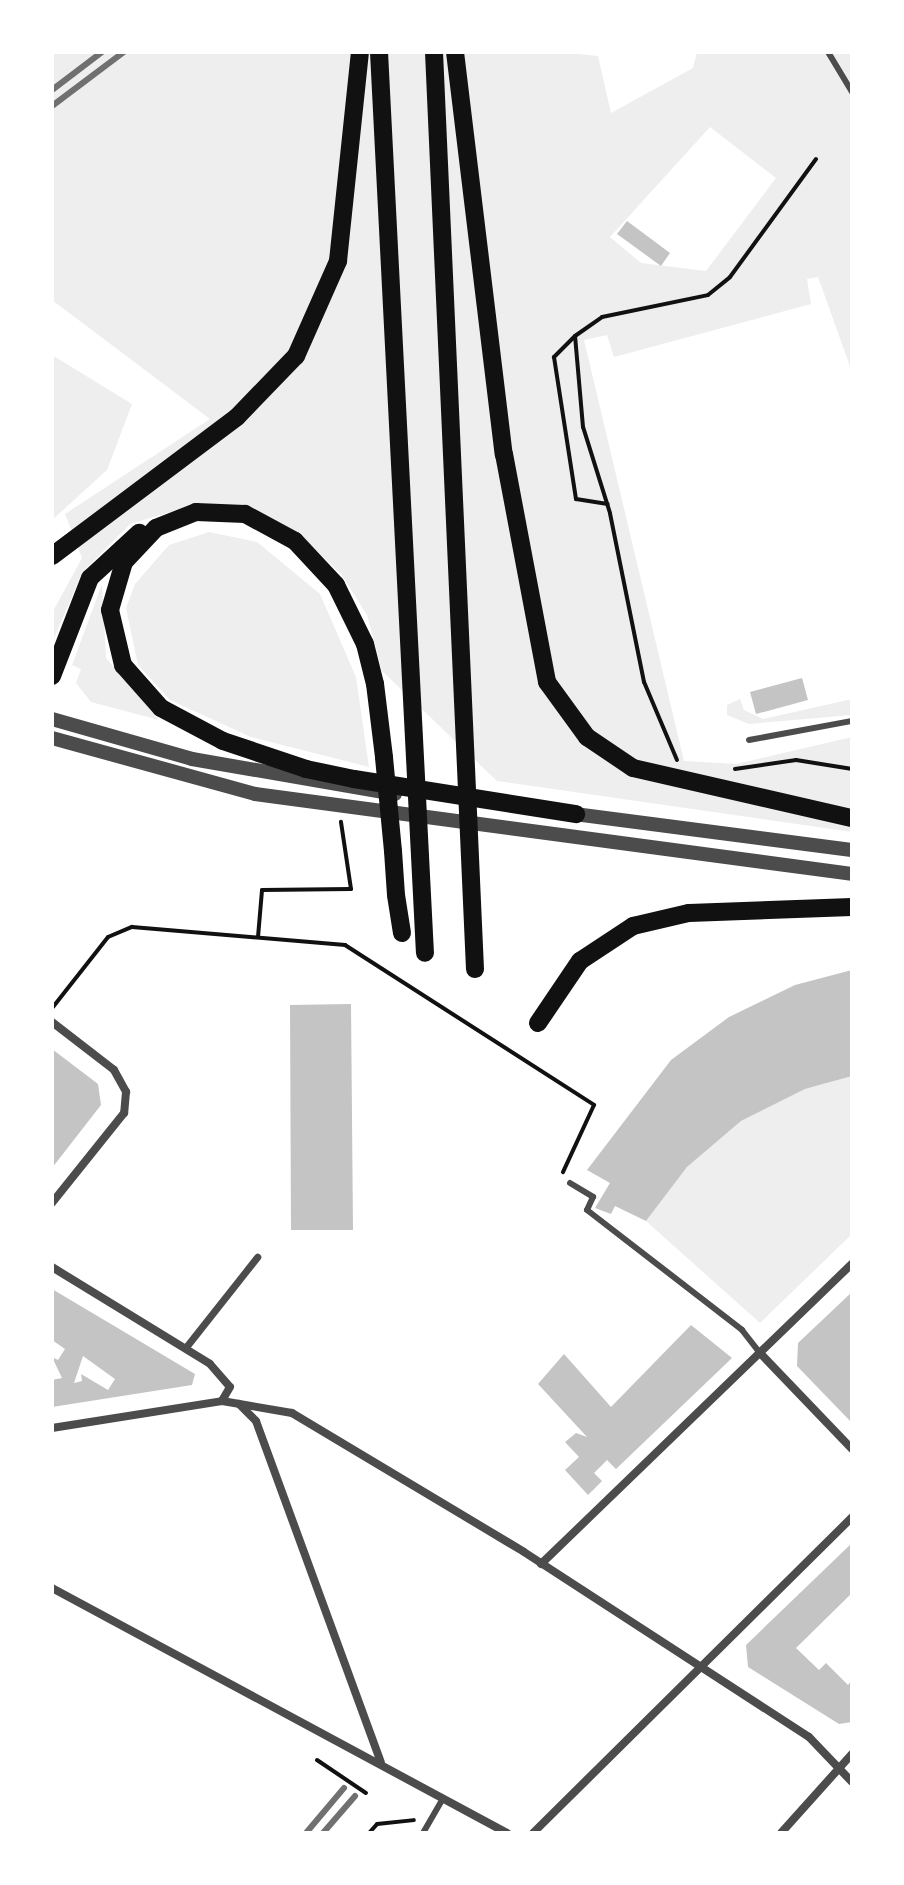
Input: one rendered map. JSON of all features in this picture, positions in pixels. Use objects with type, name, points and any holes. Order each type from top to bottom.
[{"type":"highway","points":[[52,556],[237,417],[296,356],[338,261],[360,52]]},
{"type":"highway","points":[[379,52],[425,953]]},
{"type":"highway","points":[[434,52],[475,969]]},
{"type":"highway","points":[[455,52],[523,580],[553,694],[587,737],[633,768],[852,818]]},
{"type":"highway","points":[[52,676],[73,609],[103,561],[132,537],[180,516],[229,511],[271,525],[318,562],[353,615],[377,697],[402,933]]},
{"type":"highway","points":[[180,516],[136,545],[116,581],[110,625],[130,676],[161,708],[223,741],[356,785],[576,814]]},
{"type":"highway","points":[[538,1023],[580,961],[633,926],[689,913],[852,907]]},
{"type":"street","points":[[52,719],[192,759],[356,785]]},
{"type":"street","points":[[52,738],[255,794],[345,815],[567,836],[852,874]]},
{"type":"street","points":[[576,814],[852,850]]},
{"type":"street","points":[[52,1022],[114,1070],[126,1092],[124,1113],[52,1203]]},
{"type":"street","points":[[186,1347],[257,1257]]},
{"type":"street","points":[[541,1564],[852,1264]]},
{"type":"street","points":[[52,1267],[186,1347],[227,1380],[222,1401]]},
{"type":"street","points":[[759,1352],[852,1449]]},
{"type":"street","points":[[52,1428],[222,1401],[235,1401],[318,1426],[541,1564],[809,1737],[852,1782]]},
{"type":"street","points":[[235,1401],[256,1421],[381,1762]]},
{"type":"street","points":[[533,1833],[852,1517]]},
{"type":"street","points":[[52,1588],[381,1762],[507,1833]]},
{"type":"street","points":[[781,1833],[852,1754]]},
{"type":"lane","points":[[828,52],[852,92]]},
{"type":"lane","points":[[749,740],[852,721]]},
{"type":"lane","points":[[570,1183],[593,1197],[587,1210],[742,1330],[759,1352]]},
{"type":"lane","points":[[423,1833],[443,1799]]},
{"type":"path","points":[[608,504],[576,499],[554,357],[575,336],[602,317],[708,295],[730,277],[816,159]]},
{"type":"path","points":[[575,336],[583,427],[608,504],[644,682],[678,763],[689,767]]},
{"type":"path","points":[[732,769],[796,760],[852,769]]},
{"type":"path","points":[[258,937],[262,890],[351,889],[345,815]]},
{"type":"path","points":[[52,1008],[108,937],[132,927],[258,937],[358,952],[387,979],[594,1105],[563,1174],[570,1183]]},
{"type":"path","points":[[317,1760],[366,1793]]},
{"type":"path","points":[[369,1833],[377,1824],[417,1820]]},
{"type":"shaded area","points":[[52,52],[560,52],[598,56],[611,113],[693,68],[697,52],[852,52],[852,372],[818,277],[807,279],[811,304],[614,357],[607,335],[584,340],[684,761],[736,764],[852,737],[852,832],[497,781],[382,671],[367,615],[341,574],[301,536],[255,509],[201,503],[130,524],[82,573],[52,643],[52,613],[82,558],[65,514],[210,419],[52,300]],"holes":[[[710,127],[776,178],[706,271],[641,263],[610,237]]]},
{"type":"shaded area","points":[[52,355],[132,404],[107,470],[52,520]]},
{"type":"shaded area","points":[[209,532],[257,542],[320,594],[356,677],[369,767],[251,737],[170,700],[138,665],[126,608],[135,584],[169,545]]},
{"type":"shaded area","points":[[102,584],[106,658],[159,720],[91,702],[76,683],[81,669],[72,665]]},
{"type":"shaded area","points":[[740,699],[744,710],[763,719],[852,699],[852,715],[749,724],[727,715],[727,705]]},
{"type":"shaded area","points":[[852,1076],[852,1234],[760,1323],[646,1221],[687,1167],[741,1121],[805,1089]]},
{"type":"building","points":[[627,221],[670,253],[661,266],[617,234]]},
{"type":"building","points":[[802,678],[808,700],[756,714],[750,692]]},
{"type":"building","points":[[852,970],[852,1076],[805,1089],[741,1121],[687,1167],[646,1221],[615,1206],[611,1214],[595,1208],[610,1183],[587,1170],[671,1060],[729,1017],[795,985]]},
{"type":"building","points":[[351,1004],[353,1230],[291,1230],[290,1005]]},
{"type":"building","points":[[52,1049],[98,1084],[101,1105],[52,1168]]},
{"type":"building","points":[[52,1289],[195,1374],[192,1385],[52,1407],[52,1380],[62,1378],[52,1357],[58,1360],[65,1349],[52,1340]],"holes":[[[83,1356],[115,1379],[108,1390],[81,1374],[82,1381],[74,1383]]]},
{"type":"building","points":[[852,1292],[852,1423],[797,1366],[798,1343]]},
{"type":"building","points":[[691,1325],[732,1358],[616,1469],[607,1460],[594,1473],[602,1481],[588,1495],[565,1470],[579,1457],[565,1442],[576,1433],[587,1437],[538,1384],[564,1354],[611,1407]]},
{"type":"building","points":[[852,1543],[852,1593],[796,1648],[819,1670],[826,1663],[848,1685],[852,1680],[852,1722],[839,1724],[748,1667],[746,1645]]},
{"type":"railway","points":[[52,90],[102,52]]},
{"type":"railway","points":[[52,106],[124,52]]},
{"type":"railway","points":[[306,1833],[344,1788]]},
{"type":"railway","points":[[323,1833],[355,1796]]}]
